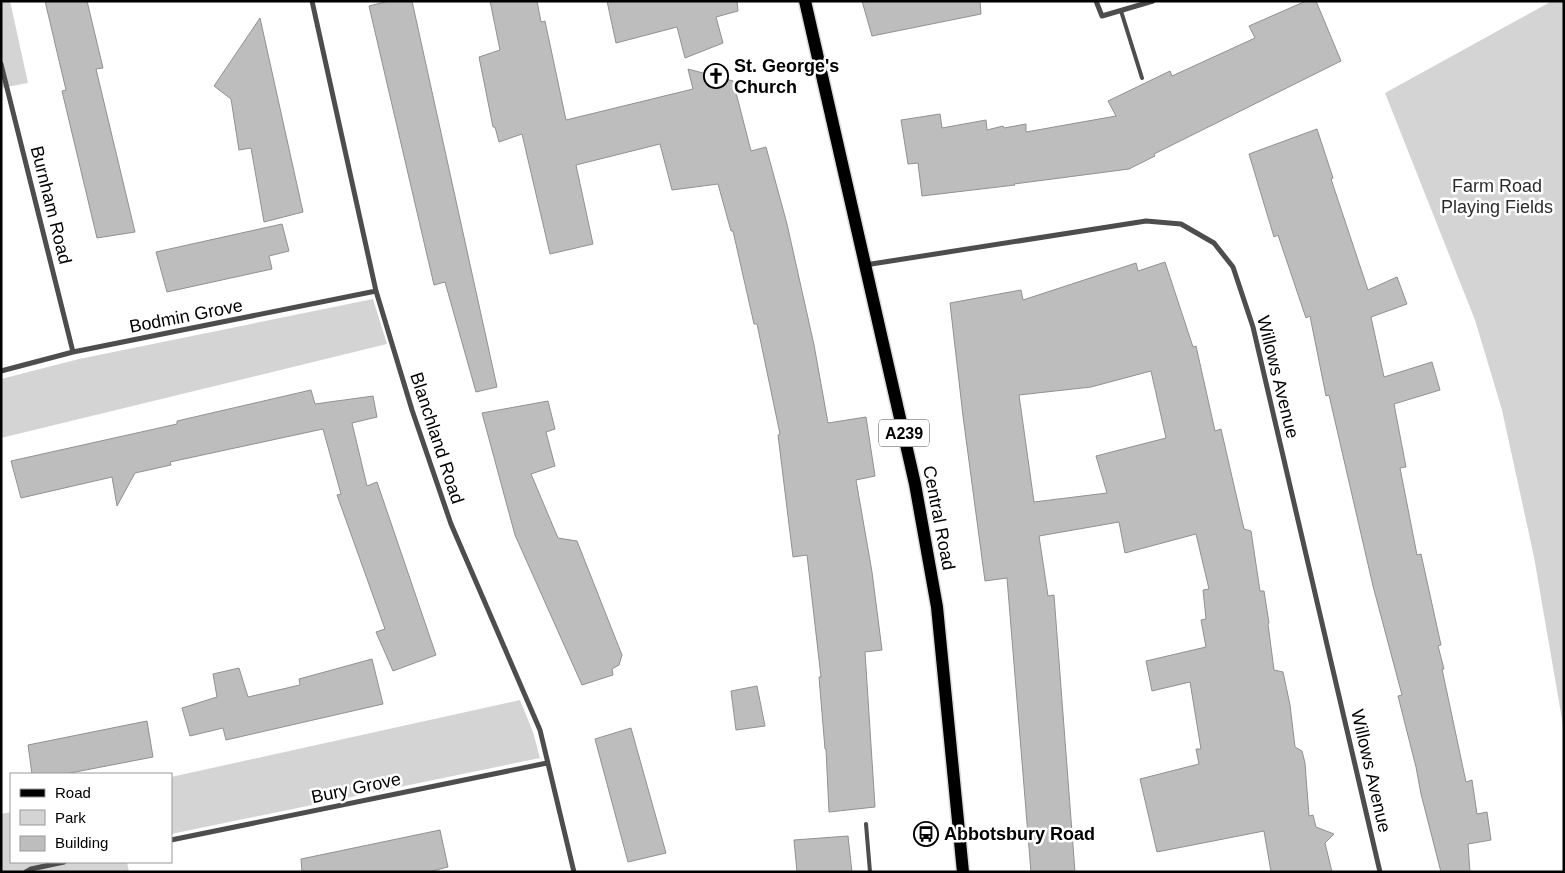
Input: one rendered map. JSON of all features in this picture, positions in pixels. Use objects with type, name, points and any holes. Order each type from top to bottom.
[{"type":"main road","name":"Central Road","points":[[805,1],[916,484],[937,607],[963,872]]},
{"type":"street","name":"Blanchland Road","points":[[312,1],[376,292],[412,410],[451,524],[540,730],[574,872]]},
{"type":"street","points":[[1096,1],[1102,16],[1153,1]]},
{"type":"street","name":"Burnham Road","points":[[1,64],[73,352]]},
{"type":"street","name":"Willows Avenue","points":[[865,265],[1146,221],[1181,224],[1214,243],[1232,267],[1253,327],[1380,872]]},
{"type":"street","name":"Bodmin Grove","points":[[1,371],[73,352],[376,292]]},
{"type":"street","name":"Bury Grove","points":[[172,840],[547,763]]},
{"type":"street","points":[[26,872],[31,869],[59,863]]},
{"type":"lane","points":[[1121,11],[1142,78]]},
{"type":"lane","points":[[866,824],[870,872]]},
{"type":"green space","points":[[1,1],[10,1],[28,83],[1,88]]},
{"type":"green space","name":"Farm Road Playing Fields","points":[[1552,1],[1564,1],[1564,731],[1534,557],[1502,410],[1475,320],[1385,93]]},
{"type":"green space","points":[[373,299],[387,344],[1,438],[1,379],[79,359]]},
{"type":"green space","points":[[520,700],[533,732],[540,758],[172,834],[172,777]]},
{"type":"green space","points":[[10,812],[10,863],[127,863],[129,872],[1,872],[1,814]]},
{"type":"building","points":[[45,1],[87,1],[103,68],[96,69],[135,232],[97,238],[62,91],[66,90]]},
{"type":"building","points":[[389,1],[412,1],[497,387],[476,392],[445,282],[434,285],[369,6]]},
{"type":"building","points":[[490,1],[537,1],[541,22],[545,21],[566,120],[693,89],[688,69],[733,81],[751,151],[766,147],[787,224],[814,345],[828,423],[866,417],[875,476],[856,480],[872,572],[882,650],[865,652],[875,807],[829,812],[826,749],[819,677],[821,677],[807,555],[793,557],[778,435],[780,434],[757,324],[754,324],[733,231],[731,231],[718,184],[672,190],[660,144],[576,165],[593,244],[550,254],[522,134],[499,142],[495,127],[493,127],[479,57],[500,50]]},
{"type":"building","points":[[607,1],[737,1],[738,11],[716,17],[723,43],[685,58],[677,27],[616,43]]},
{"type":"building","points":[[862,1],[980,1],[981,14],[872,36]]},
{"type":"building","points":[[1306,1],[1316,1],[1341,61],[1154,154],[1155,156],[1129,169],[922,196],[918,163],[908,164],[901,120],[940,114],[942,128],[986,120],[987,130],[1003,126],[1004,128],[1026,124],[1026,132],[1116,116],[1108,101],[1170,71],[1172,76],[1255,38],[1249,26]]},
{"type":"building","points":[[260,18],[303,212],[264,222],[251,148],[239,150],[231,99],[214,86]]},
{"type":"building","points":[[1317,129],[1333,178],[1331,179],[1368,290],[1397,277],[1407,304],[1371,317],[1384,377],[1432,362],[1440,390],[1394,404],[1406,467],[1400,468],[1417,555],[1421,554],[1441,645],[1438,646],[1444,669],[1442,669],[1466,782],[1472,780],[1477,814],[1487,812],[1491,840],[1468,844],[1470,872],[1441,872],[1398,696],[1402,695],[1373,586],[1329,395],[1326,396],[1310,316],[1306,318],[1278,235],[1274,237],[1249,154]]},
{"type":"building","points":[[282,224],[289,251],[269,256],[272,269],[167,292],[156,252]]},
{"type":"building","points":[[1165,262],[1193,347],[1196,346],[1215,431],[1221,429],[1244,529],[1251,531],[1260,591],[1264,591],[1274,670],[1283,672],[1290,705],[1295,747],[1302,751],[1305,763],[1309,816],[1313,815],[1316,827],[1334,834],[1325,843],[1332,872],[1271,872],[1264,831],[1157,852],[1140,779],[1199,764],[1196,749],[1201,749],[1190,682],[1152,691],[1146,661],[1206,647],[1201,620],[1206,619],[1203,590],[1209,589],[1196,534],[1125,553],[1119,522],[1039,536],[1048,596],[1054,595],[1075,872],[1031,872],[1007,578],[985,581],[950,303],[1021,290],[1023,300],[1136,263],[1138,271]],"holes":[[[1151,371],[1166,438],[1096,456],[1107,493],[1034,502],[1019,395],[1091,387]]]},
{"type":"building","points":[[311,390],[315,404],[373,396],[377,417],[352,423],[367,486],[377,482],[436,655],[393,671],[376,632],[385,629],[337,495],[341,494],[323,429],[170,462],[171,465],[135,473],[117,506],[112,477],[21,498],[11,461],[177,424],[177,421]]},
{"type":"building","points":[[548,401],[555,429],[546,432],[555,466],[531,474],[558,538],[577,541],[622,655],[619,665],[612,669],[613,675],[582,685],[515,535],[482,413]]},
{"type":"building","points":[[372,659],[383,704],[226,740],[223,728],[190,736],[182,708],[217,697],[213,674],[239,668],[248,697],[300,685],[299,679]]},
{"type":"building","points":[[757,686],[765,726],[736,730],[731,691]]},
{"type":"building","points":[[147,721],[153,757],[70,773],[32,773],[28,745]]},
{"type":"building","points":[[631,728],[666,853],[628,862],[595,739]]},
{"type":"building","points":[[440,830],[448,867],[428,872],[302,872],[301,859]]},
{"type":"building","points":[[848,836],[852,872],[797,872],[794,840]]},
{"type":"place","name":"St. George's Church","points":[[716,76]]},
{"type":"place","name":"Abbotsbury Road","points":[[926,834]]}]
